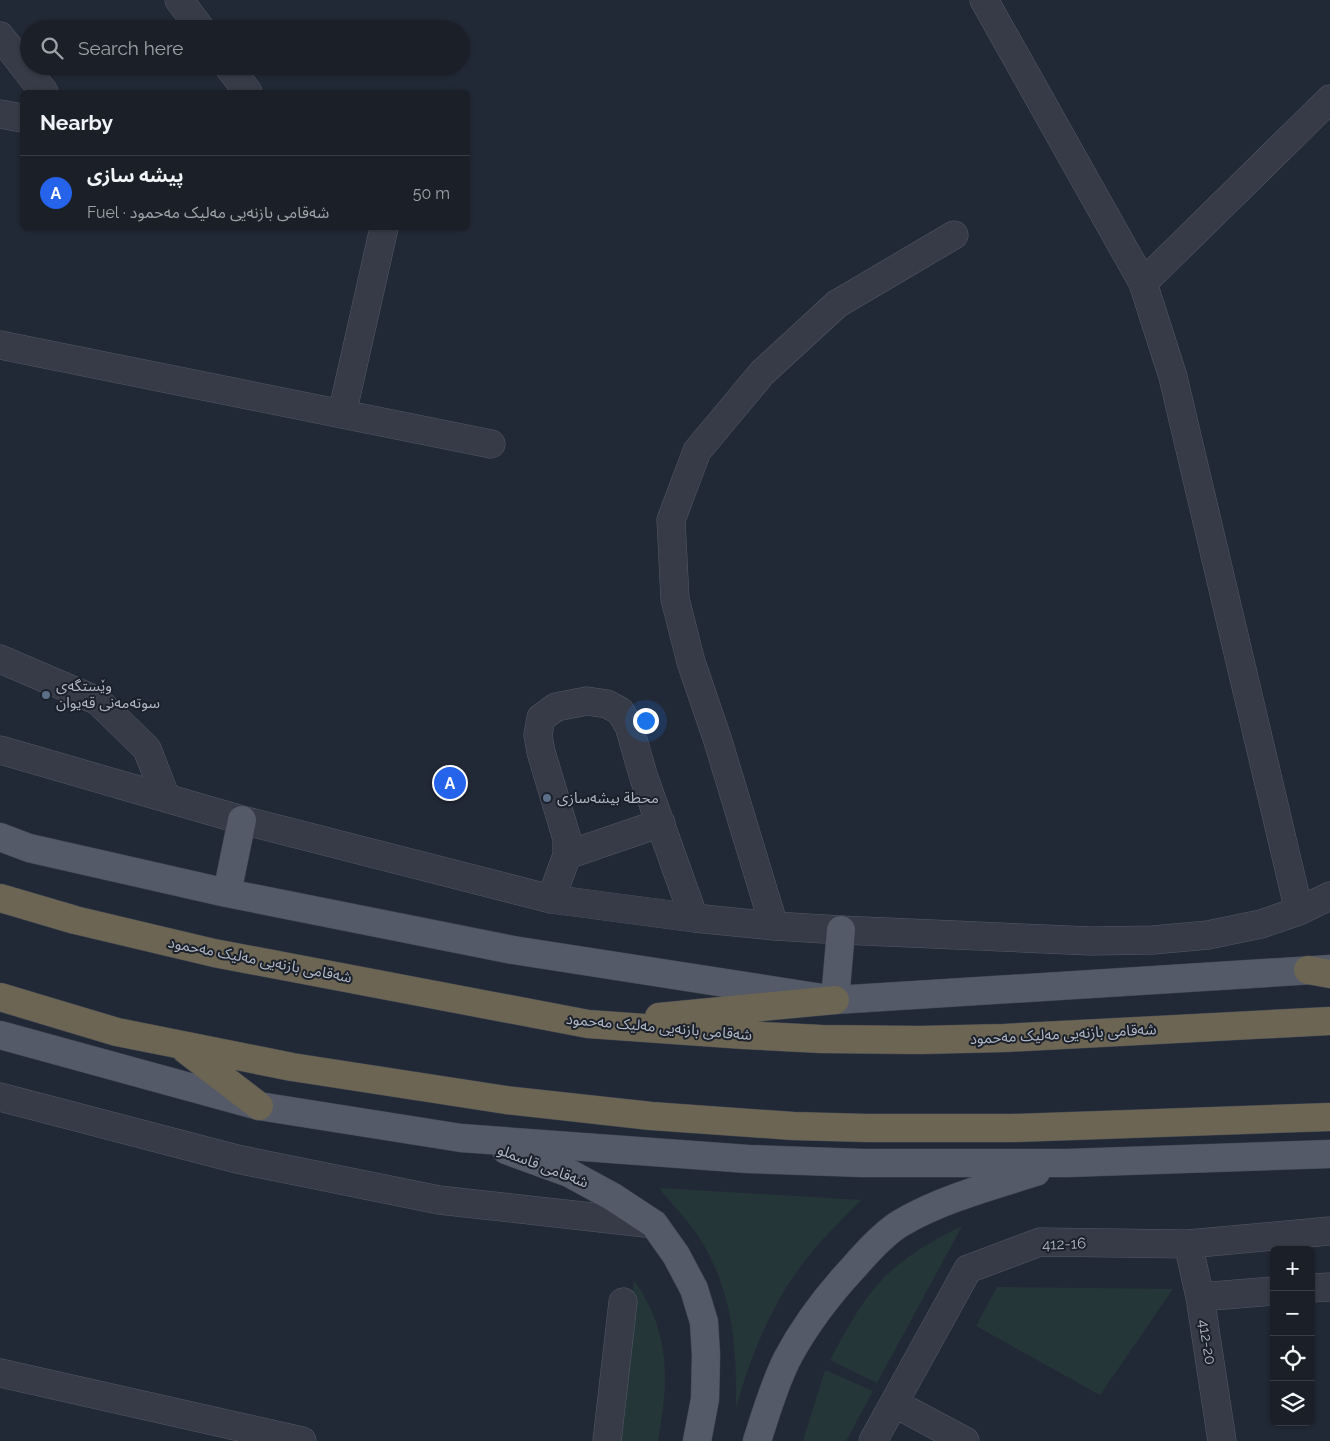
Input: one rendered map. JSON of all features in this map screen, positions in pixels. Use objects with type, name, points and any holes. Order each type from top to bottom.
[{"type":"highway","name":"شەقامی بازنەیی مەلیک مەحمود","points":[[0,898],[75,920],[214,953],[588,1024],[822,1039],[920,1040],[1004,1038],[1330,1021]]},
{"type":"highway","points":[[0,997],[118,1032],[292,1067],[506,1100],[651,1116],[793,1126],[1013,1128],[1330,1117]]},
{"type":"highway","points":[[588,1024],[835,1000]]},
{"type":"highway","points":[[180,1046],[259,1106]]},
{"type":"main road","points":[[227,893],[242,820]]},
{"type":"main road","points":[[0,837],[29,848],[227,893],[513,950],[835,1000],[1323,971]]},
{"type":"main road","points":[[835,1000],[840,930]]},
{"type":"main road","points":[[0,1035],[259,1106],[461,1138],[794,1162],[930,1164],[1068,1163],[1330,1154]]},
{"type":"main road","name":"شەقامی قاسملو","points":[[461,1138],[518,1154],[569,1173],[613,1197],[654,1224],[676,1255],[694,1289],[704,1322],[706,1355],[705,1399],[696,1441]]},
{"type":"main road","points":[[757,1441],[772,1394],[783,1368],[806,1326],[838,1284],[867,1252],[900,1224],[941,1204],[1068,1163]]},
{"type":"street","points":[[179,0],[194,20]]},
{"type":"street","points":[[984,0],[1143,283],[1173,377],[1299,911]]},
{"type":"street","points":[[0,36],[20,61]]},
{"type":"street","points":[[31,75],[42,90]]},
{"type":"street","points":[[235,75],[246,90]]},
{"type":"street","points":[[1143,283],[1330,99]]},
{"type":"street","points":[[0,114],[20,118]]},
{"type":"street","points":[[342,414],[384,230]]},
{"type":"street","points":[[774,926],[687,644],[676,599],[671,520],[697,451],[762,373],[837,304],[954,235]]},
{"type":"street","points":[[0,345],[491,444]]},
{"type":"street","points":[[0,659],[98,701],[147,749],[166,798]]},
{"type":"street","points":[[551,899],[566,856],[567,839],[541,752],[538,735],[541,718],[556,707],[588,700],[607,704],[620,711],[629,726],[644,778],[694,918]]},
{"type":"street","points":[[0,750],[242,820],[551,899],[694,918],[840,930],[1071,940],[1153,940],[1208,935],[1261,924],[1299,911],[1330,896]]},
{"type":"street","points":[[566,856],[661,823]]},
{"type":"street","points":[[0,1097],[237,1159],[439,1200],[654,1224]]},
{"type":"street","name":"412-16","points":[[872,1441],[968,1269],[1040,1242],[1188,1244],[1330,1231]]},
{"type":"street","name":"412-20","points":[[1188,1244],[1200,1297],[1222,1441]]},
{"type":"street","points":[[1315,1288],[1330,1287]]},
{"type":"street","points":[[1200,1297],[1270,1291]]},
{"type":"street","points":[[607,1441],[624,1302]]},
{"type":"street","points":[[0,1373],[302,1441]]},
{"type":"street","points":[[894,1403],[965,1441]]},
{"type":"shaded area","points":[[659,1188],[861,1200],[812,1251],[783,1293],[764,1330],[748,1368],[736,1408],[734,1343],[727,1302],[721,1281],[702,1242]]},
{"type":"shaded area","points":[[962,1226],[877,1383],[830,1360],[864,1302],[881,1280],[916,1252]]},
{"type":"shaded area","points":[[634,1280],[655,1319],[661,1338],[664,1358],[664,1398],[658,1441],[615,1441]]},
{"type":"shaded area","points":[[997,1287],[1173,1289],[1100,1395],[976,1326]]},
{"type":"shaded area","points":[[825,1370],[873,1391],[846,1441],[803,1441]]},
{"type":"place","name":"وێستگەی سوتەمەنی قەیوان","points":[[46,695]]},
{"type":"place","name":"پیشه سازی","points":[[450,783]]},
{"type":"place","name":"محطة بیشەسازی","points":[[547,798]]}]
